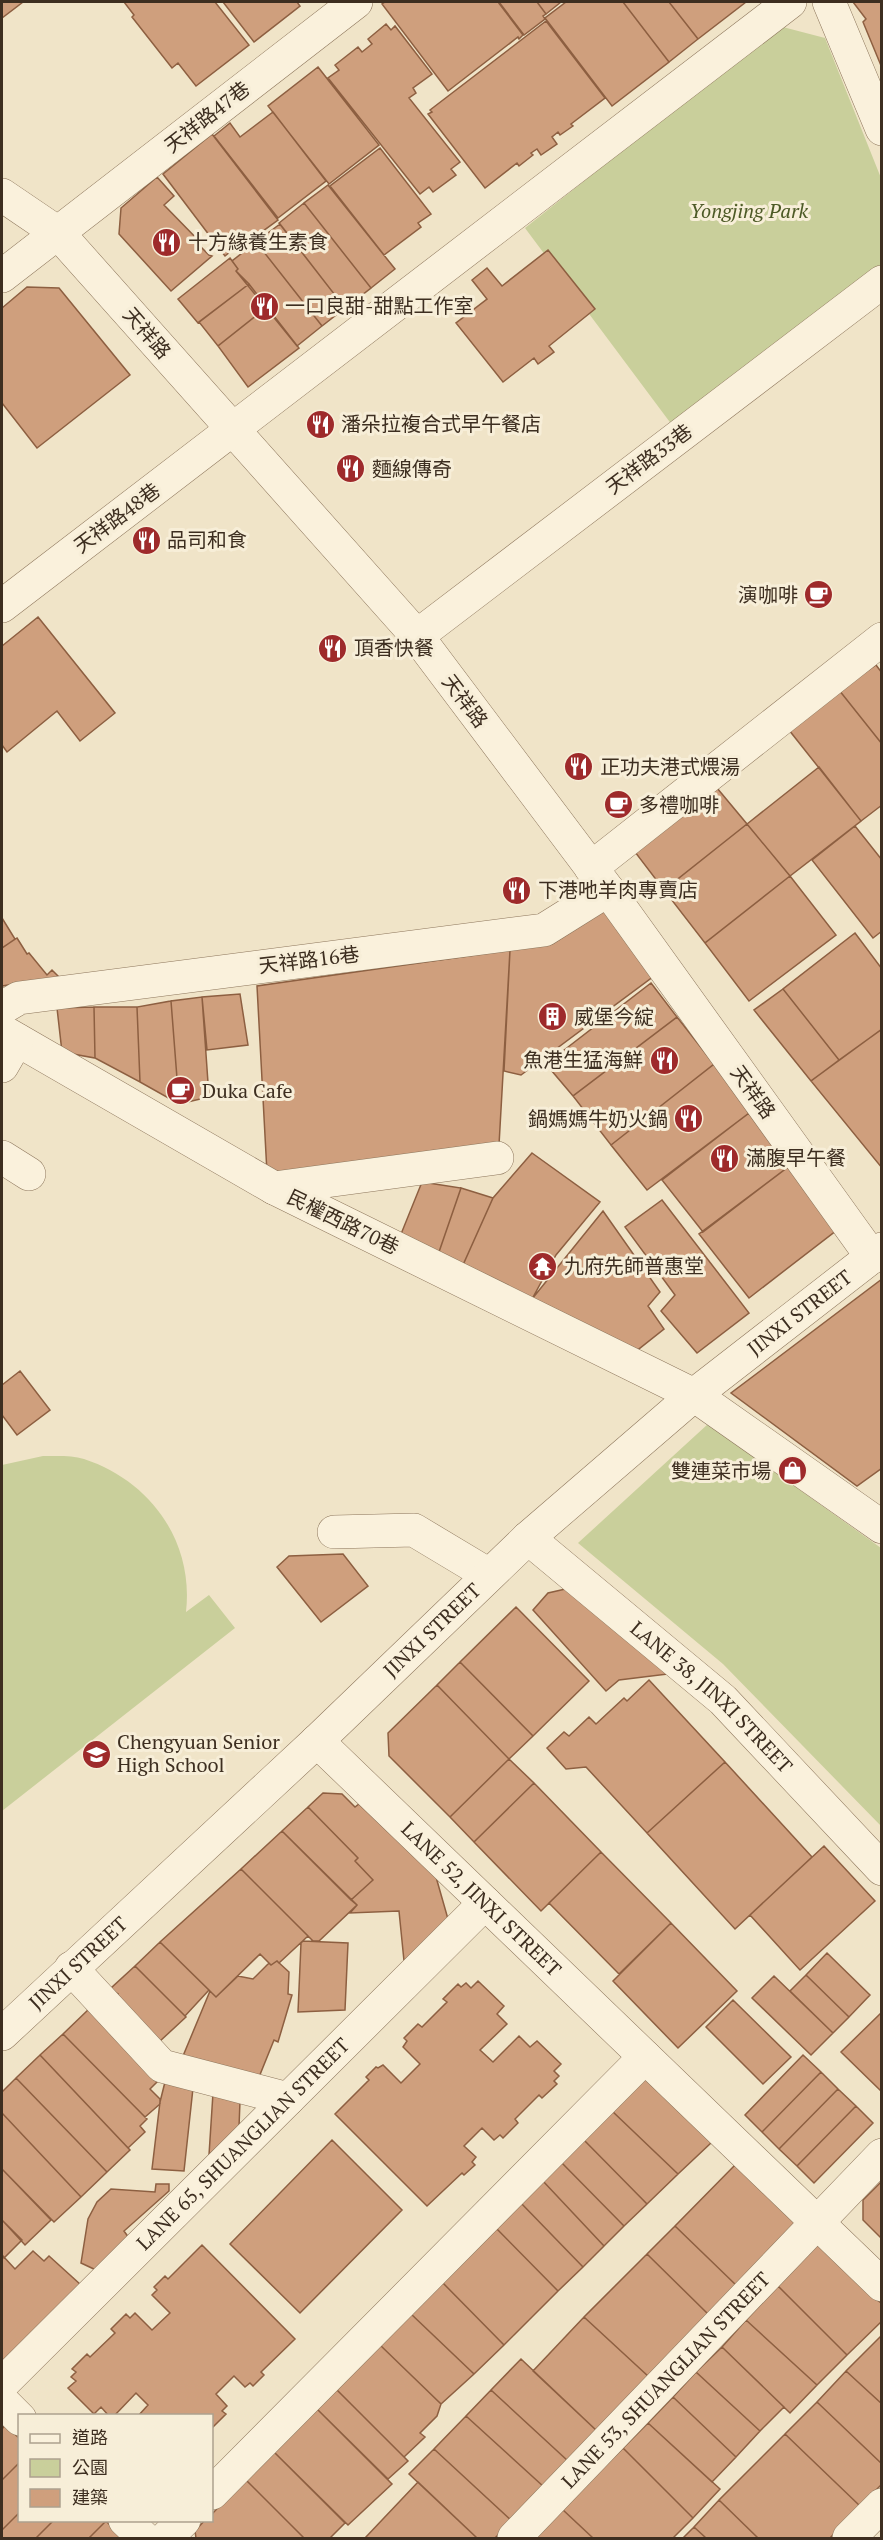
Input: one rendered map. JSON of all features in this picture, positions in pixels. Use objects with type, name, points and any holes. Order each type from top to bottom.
[{"type":"street","name":"天祥路47巷","points":[[2,276],[356,2]]},
{"type":"street","name":"天祥路48巷","points":[[2,606],[790,2]]},
{"type":"street","points":[[829,2],[882,129]]},
{"type":"street","name":"天祥路","points":[[2,195],[58,233],[417,636],[877,1253]]},
{"type":"street","name":"天祥路33巷","points":[[417,636],[882,282]]},
{"type":"street","name":"天祥路16巷","points":[[2,1008],[19,998],[544,930],[600,879],[882,639]]},
{"type":"street","name":"民權西路70巷","points":[[7,1046],[274,1188],[694,1395],[882,1527]]},
{"type":"street","points":[[274,1188],[497,1158]]},
{"type":"street","name":"JINXI STREET","points":[[2,2034],[317,1741],[528,1538],[694,1395],[877,1253]]},
{"type":"street","points":[[334,1532],[414,1530],[489,1575]]},
{"type":"street","name":"LANE 38, JINXI STREET","points":[[528,1538],[723,1700],[882,1869]]},
{"type":"street","name":"LANE 52, JINXI STREET","points":[[317,1741],[882,2285]]},
{"type":"street","name":"LANE 65, SHUANGLIAN STREET","points":[[2,2384],[485,1903]]},
{"type":"street","points":[[71,1968],[162,2066],[288,2099]]},
{"type":"street","points":[[213,2492],[645,2056]]},
{"type":"street","points":[[817,2223],[882,2155]]},
{"type":"street","name":"LANE 53, SHUANGLIAN STREET","points":[[514,2538],[817,2223]]},
{"type":"street","points":[[2,2401],[18,2417]]},
{"type":"street","points":[[849,2538],[882,2505]]},
{"type":"street","points":[[127,2522],[144,2538]]},
{"type":"street","points":[[166,2538],[182,2522]]},
{"type":"green space","name":"Yongjing Park","points":[[779,26],[825,38],[881,178],[881,270],[672,425],[525,228]]},
{"type":"green space","points":[[708,1424],[881,1548],[881,1826],[723,1664],[578,1543]]},
{"type":"green space","points":[[43,1456],[69,1456],[84,1459],[108,1469],[129,1482],[148,1499],[163,1518],[175,1539],[183,1562],[187,1586],[186,1612],[209,1595],[235,1628],[2,1811],[2,1465]]},
{"type":"building","points":[[2,2],[23,2],[2,18]]},
{"type":"building","points":[[124,2],[215,2],[249,45],[196,86],[178,63],[172,68],[132,17],[134,15]]},
{"type":"building","points":[[223,2],[297,2],[300,6],[254,42]]},
{"type":"building","points":[[385,2],[498,2],[523,35],[448,91],[382,4]]},
{"type":"building","points":[[499,2],[537,2],[546,14],[543,16],[545,19],[524,35]]},
{"type":"building","points":[[537,2],[561,2],[546,14]]},
{"type":"building","points":[[566,2],[623,2],[669,62],[612,106],[545,18]]},
{"type":"building","points":[[623,2],[669,2],[698,39],[669,62]]},
{"type":"building","points":[[669,2],[746,2],[698,39]]},
{"type":"building","points":[[853,2],[882,2],[882,68],[863,22],[866,19]]},
{"type":"building","points":[[546,21],[605,98],[571,124],[573,126],[560,135],[558,132],[552,137],[557,144],[541,155],[537,149],[519,166],[517,163],[485,188],[428,114],[432,112],[430,110]]},
{"type":"building","points":[[386,24],[391,30],[395,26],[432,74],[413,88],[416,93],[409,98],[460,162],[451,169],[456,175],[433,192],[429,187],[420,194],[328,78],[339,70],[335,65],[358,47],[362,52],[372,44],[368,39]]},
{"type":"building","points":[[318,67],[379,145],[329,184],[268,106]]},
{"type":"building","points":[[273,112],[326,181],[278,218],[214,136],[230,123],[240,137]]},
{"type":"building","points":[[212,134],[278,220],[252,239],[249,236],[225,256],[163,174]]},
{"type":"building","points":[[380,148],[431,214],[418,223],[421,227],[384,255],[330,186]]},
{"type":"building","points":[[157,177],[174,196],[164,205],[201,243],[199,245],[212,256],[171,291],[119,234],[121,208]]},
{"type":"building","points":[[328,185],[395,269],[371,288],[304,203]]},
{"type":"building","points":[[304,203],[371,288],[345,308],[279,223]]},
{"type":"building","points":[[280,224],[345,308],[322,326],[256,242]]},
{"type":"building","points":[[256,242],[322,326],[297,346],[236,271],[238,269],[232,261]]},
{"type":"building","points":[[548,250],[595,309],[549,346],[554,352],[538,364],[534,358],[503,382],[456,323],[487,299],[472,280],[487,268],[502,286]]},
{"type":"building","points":[[230,258],[238,269],[236,271],[249,284],[198,323],[178,299]]},
{"type":"building","points":[[249,284],[267,307],[218,346],[199,322]]},
{"type":"building","points":[[27,287],[59,288],[130,375],[37,448],[2,403],[2,308]]},
{"type":"building","points":[[267,307],[299,348],[248,387],[218,346]]},
{"type":"building","points":[[38,617],[115,713],[80,741],[57,711],[7,752],[2,745],[2,646]]},
{"type":"building","points":[[876,665],[882,673],[882,744],[839,690]]},
{"type":"building","points":[[839,690],[882,744],[882,805],[861,821],[789,730]]},
{"type":"building","points":[[819,767],[861,821],[790,876],[747,824]]},
{"type":"building","points":[[717,788],[747,824],[664,890],[635,852]]},
{"type":"building","points":[[747,824],[790,876],[705,943],[664,890]]},
{"type":"building","points":[[855,826],[882,860],[882,931],[873,938],[812,860]]},
{"type":"building","points":[[790,876],[836,935],[749,1001],[705,943]]},
{"type":"building","name":"威堡今綻","points":[[606,909],[654,976],[521,1075],[504,1071],[510,950],[552,944]]},
{"type":"building","points":[[2,918],[15,939],[2,948]]},
{"type":"building","points":[[855,933],[882,969],[882,1029],[839,1060],[783,989]]},
{"type":"building","points":[[17,938],[27,954],[29,953],[47,975],[52,970],[59,977],[2,986],[2,948]]},
{"type":"building","points":[[510,950],[499,1145],[267,1173],[257,986]]},
{"type":"building","points":[[651,983],[677,1017],[573,1096],[546,1064]]},
{"type":"building","points":[[783,989],[839,1060],[811,1081],[754,1010]]},
{"type":"building","points":[[240,994],[248,1045],[207,1050],[202,997]]},
{"type":"building","points":[[202,997],[209,1097],[179,1104],[171,1001]]},
{"type":"building","points":[[171,1001],[179,1104],[140,1082],[137,1007]]},
{"type":"building","points":[[94,1007],[137,1007],[140,1082],[95,1058]]},
{"type":"building","points":[[94,1007],[95,1058],[62,1052],[57,1008]]},
{"type":"building","points":[[677,1017],[714,1064],[611,1145],[573,1096]]},
{"type":"building","points":[[882,1029],[882,1168],[811,1081]]},
{"type":"building","points":[[714,1064],[749,1113],[647,1190],[611,1145]]},
{"type":"building","points":[[749,1113],[788,1167],[703,1232],[662,1180]]},
{"type":"building","points":[[532,1153],[600,1202],[556,1255],[532,1299],[463,1265],[493,1198]]},
{"type":"building","points":[[788,1167],[837,1230],[749,1298],[699,1234]]},
{"type":"building","points":[[422,1182],[461,1188],[439,1252],[401,1234]]},
{"type":"building","points":[[461,1188],[493,1198],[463,1265],[439,1252]]},
{"type":"building","points":[[662,1200],[749,1313],[697,1353],[661,1311],[675,1295],[625,1227]]},
{"type":"building","points":[[603,1211],[660,1292],[648,1306],[664,1329],[635,1352],[532,1299]]},
{"type":"building","points":[[882,1279],[882,1468],[857,1486],[731,1393]]},
{"type":"building","points":[[20,1371],[50,1410],[17,1435],[2,1415],[2,1385]]},
{"type":"building","points":[[343,1554],[368,1586],[321,1622],[277,1567],[289,1556]]},
{"type":"building","points":[[574,1587],[668,1674],[619,1680],[606,1691],[533,1610],[548,1593]]},
{"type":"building","points":[[516,1607],[589,1681],[533,1736],[460,1662]]},
{"type":"building","points":[[460,1662],[533,1736],[509,1759],[437,1685]]},
{"type":"building","points":[[649,1680],[725,1762],[647,1833],[586,1767],[566,1769],[547,1748],[564,1732],[569,1736],[589,1717],[596,1724],[624,1698],[627,1701]]},
{"type":"building","points":[[437,1685],[509,1759],[450,1817],[389,1756],[388,1733]]},
{"type":"building","points":[[509,1759],[534,1783],[474,1842],[450,1817]]},
{"type":"building","points":[[725,1762],[812,1857],[735,1929],[647,1833]]},
{"type":"building","points":[[534,1783],[601,1852],[541,1911],[474,1842]]},
{"type":"building","points":[[323,1793],[342,1794],[355,1807],[359,1804],[436,1877],[448,1919],[404,1961],[399,1911],[350,1913],[357,1905],[351,1900],[373,1880],[355,1861],[358,1858],[308,1807]]},
{"type":"building","points":[[308,1807],[358,1858],[355,1861],[373,1880],[351,1900],[282,1831]]},
{"type":"building","points":[[282,1831],[357,1905],[319,1941],[313,1941],[241,1869]]},
{"type":"building","points":[[824,1846],[875,1901],[800,1970],[750,1915]]},
{"type":"building","points":[[601,1852],[671,1923],[619,1974],[549,1903]]},
{"type":"building","points":[[241,1869],[308,1936],[279,1963],[277,1961],[271,1965],[260,1954],[216,1997],[160,1942]]},
{"type":"building","points":[[671,1923],[737,1991],[678,2048],[613,1981]]},
{"type":"building","points":[[303,1941],[348,1943],[345,2010],[298,2012],[301,1943]]},
{"type":"building","points":[[160,1942],[209,1990],[185,2016],[135,1966]]},
{"type":"building","points":[[827,1953],[870,1995],[849,2017],[806,1975]]},
{"type":"building","points":[[277,1961],[289,1972],[288,1994],[292,1995],[278,2042],[274,2040],[259,2077],[183,2056],[210,1991],[216,1997],[238,1976],[253,1979],[269,1963],[271,1965]]},
{"type":"building","points":[[135,1966],[186,2017],[159,2042],[116,1996],[118,1994],[110,1989]]},
{"type":"building","points":[[806,1975],[849,2017],[833,2033],[790,1991]]},
{"type":"building","points":[[774,1976],[833,2033],[811,2055],[752,1998]]},
{"type":"building","points":[[478,1981],[504,2006],[497,2014],[507,2024],[480,2050],[493,2062],[519,2036],[530,2047],[537,2041],[561,2064],[554,2071],[559,2076],[554,2081],[557,2084],[542,2098],[539,2095],[515,2119],[518,2123],[503,2138],[500,2135],[494,2140],[482,2128],[464,2146],[476,2157],[472,2162],[475,2165],[464,2175],[462,2173],[427,2206],[335,2114],[369,2080],[366,2077],[376,2067],[383,2065],[401,2083],[420,2064],[403,2047],[407,2041],[404,2038],[418,2024],[422,2027],[447,2002],[443,1999],[458,1984],[461,1987],[466,1983],[471,1988]]},
{"type":"building","points":[[733,2000],[791,2057],[763,2084],[706,2027]]},
{"type":"building","points":[[90,2008],[158,2081],[150,2089],[160,2099],[160,2104],[145,2117],[63,2034]]},
{"type":"building","points":[[882,2012],[882,2092],[841,2052]]},
{"type":"building","points":[[63,2034],[147,2119],[140,2126],[145,2132],[128,2148],[40,2055]]},
{"type":"building","points":[[40,2055],[130,2150],[107,2172],[16,2078]]},
{"type":"building","points":[[803,2055],[821,2072],[762,2132],[745,2115]]},
{"type":"building","points":[[821,2072],[838,2089],[779,2149],[762,2132]]},
{"type":"building","points":[[16,2078],[107,2172],[81,2197],[2,2113],[2,2092]]},
{"type":"building","points":[[644,2078],[712,2142],[678,2174],[611,2110]]},
{"type":"building","points":[[165,2082],[193,2088],[184,2171],[152,2169],[160,2102]]},
{"type":"building","points":[[838,2089],[856,2106],[797,2166],[779,2149]]},
{"type":"building","points":[[213,2093],[240,2101],[239,2127],[209,2155]]},
{"type":"building","points":[[856,2106],[873,2123],[814,2183],[797,2166]]},
{"type":"building","points":[[611,2110],[678,2174],[647,2204],[582,2138]]},
{"type":"building","points":[[2,2113],[81,2197],[54,2222],[2,2169]]},
{"type":"building","points":[[582,2138],[647,2204],[624,2226],[560,2161]]},
{"type":"building","points":[[332,2140],[402,2210],[300,2313],[230,2244]]},
{"type":"building","points":[[560,2161],[624,2226],[604,2246],[542,2180]]},
{"type":"building","points":[[735,2165],[796,2223],[737,2286],[675,2226]]},
{"type":"building","points":[[2,2169],[51,2220],[25,2245],[2,2220]]},
{"type":"building","points":[[542,2180],[604,2246],[583,2267],[520,2202]]},
{"type":"building","points":[[882,2181],[882,2239],[863,2220],[863,2200]]},
{"type":"building","points":[[156,2184],[169,2184],[169,2191],[124,2231],[129,2238],[96,2270],[81,2263],[88,2219],[97,2202],[111,2189],[155,2192]]},
{"type":"building","points":[[520,2202],[583,2267],[558,2291],[495,2227]]},
{"type":"building","points":[[2,2220],[22,2240],[4,2258],[2,2255]]},
{"type":"building","points":[[675,2226],[737,2286],[709,2315],[647,2254]]},
{"type":"building","points":[[495,2227],[558,2291],[504,2345],[441,2281]]},
{"type":"building","points":[[818,2244],[882,2304],[882,2321],[847,2355],[778,2286]]},
{"type":"building","points":[[202,2245],[295,2339],[261,2372],[264,2375],[253,2386],[250,2383],[245,2387],[234,2376],[216,2394],[227,2406],[222,2411],[226,2414],[213,2427],[213,2414],[140,2414],[148,2405],[136,2393],[116,2414],[107,2414],[101,2407],[94,2414],[68,2388],[76,2381],[71,2377],[76,2372],[72,2369],[87,2354],[90,2357],[115,2333],[111,2329],[126,2314],[130,2318],[135,2313],[152,2330],[170,2313],[152,2295],[157,2290],[154,2287],[165,2276],[168,2279]]},
{"type":"building","points":[[33,2251],[44,2261],[49,2256],[81,2285],[2,2364],[2,2255],[15,2269]]},
{"type":"building","points":[[647,2254],[709,2315],[649,2377],[584,2317]]},
{"type":"building","points":[[441,2281],[504,2345],[474,2374],[410,2313]]},
{"type":"building","points":[[778,2286],[847,2355],[817,2385],[746,2320]]},
{"type":"building","points":[[410,2313],[474,2374],[441,2404],[380,2345]]},
{"type":"building","points":[[584,2317],[649,2377],[597,2431],[533,2371]]},
{"type":"building","points":[[746,2320],[817,2385],[790,2413],[722,2347]]},
{"type":"building","points":[[882,2335],[882,2404],[846,2371]]},
{"type":"building","points":[[380,2345],[441,2404],[437,2416],[420,2433],[425,2437],[404,2457],[336,2389]]},
{"type":"building","points":[[722,2347],[784,2407],[760,2431],[696,2372]]},
{"type":"building","points":[[521,2359],[597,2431],[568,2461],[491,2390]]},
{"type":"building","points":[[846,2371],[882,2404],[882,2464],[817,2402]]},
{"type":"building","points":[[696,2372],[760,2431],[736,2457],[673,2397]]},
{"type":"building","points":[[336,2389],[408,2461],[388,2479],[317,2409]]},
{"type":"building","points":[[491,2390],[568,2461],[544,2487],[466,2416]]},
{"type":"building","points":[[673,2397],[736,2457],[712,2482],[648,2423]]},
{"type":"building","points":[[817,2402],[882,2464],[882,2484],[860,2506],[785,2434]]},
{"type":"building","points":[[317,2409],[392,2484],[348,2525],[274,2452]]},
{"type":"building","points":[[466,2416],[544,2487],[512,2521],[434,2449]]},
{"type":"building","points":[[648,2423],[720,2489],[693,2518],[623,2448]]},
{"type":"building","points":[[5,2425],[18,2437],[18,2464],[2,2480],[2,2429]]},
{"type":"building","points":[[785,2434],[860,2506],[830,2538],[758,2538],[719,2500]]},
{"type":"building","points":[[623,2448],[693,2518],[673,2538],[593,2538],[562,2509]]},
{"type":"building","points":[[434,2449],[512,2521],[495,2538],[477,2538],[409,2474]]},
{"type":"building","points":[[274,2452],[345,2523],[330,2538],[304,2538],[245,2479]]},
{"type":"building","points":[[18,2464],[18,2514],[2,2530],[2,2480]]},
{"type":"building","points":[[245,2479],[304,2538],[196,2538],[195,2531],[203,2522],[213,2522],[213,2513]]},
{"type":"building","points":[[418,2482],[477,2538],[365,2538]]},
{"type":"building","points":[[719,2500],[758,2538],[706,2538],[694,2527]]},
{"type":"building","points":[[562,2509],[593,2538],[534,2538]]},
{"type":"building","points":[[18,2514],[18,2522],[52,2522],[36,2538],[2,2538],[2,2530]]},
{"type":"building","points":[[52,2522],[105,2522],[89,2538],[36,2538]]},
{"type":"building","points":[[105,2522],[120,2535],[120,2538],[89,2538]]},
{"type":"building","points":[[694,2527],[706,2538],[683,2538]]},
{"type":"place","name":"十方緣養生素食","points":[[167,242]]},
{"type":"place","name":"一口良甜-甜點工作室","points":[[264,306]]},
{"type":"place","name":"潘朵拉複合式早午餐店","points":[[320,424]]},
{"type":"place","name":"麵線傳奇","points":[[351,469]]},
{"type":"place","name":"品司和食","points":[[146,540]]},
{"type":"place","name":"演咖啡","points":[[819,595]]},
{"type":"place","name":"頂香快餐","points":[[333,648]]},
{"type":"place","name":"正功夫港式煨湯","points":[[579,767]]},
{"type":"place","name":"多禮咖啡","points":[[618,805]]},
{"type":"place","name":"下港吔羊肉專賣店","points":[[517,890]]},
{"type":"place","name":"威堡今綻","points":[[553,1017]]},
{"type":"place","name":"魚港生猛海鮮","points":[[664,1060]]},
{"type":"place","name":"Duka Cafe","points":[[181,1091]]},
{"type":"place","name":"鍋媽媽牛奶火鍋","points":[[689,1119]]},
{"type":"place","name":"滿腹早午餐","points":[[725,1158]]},
{"type":"place","name":"九府先師普惠堂","points":[[543,1266]]},
{"type":"place","name":"雙連菜市場","points":[[792,1471]]},
{"type":"place","name":"Chengyuan Senior High School","points":[[96,1754]]}]
